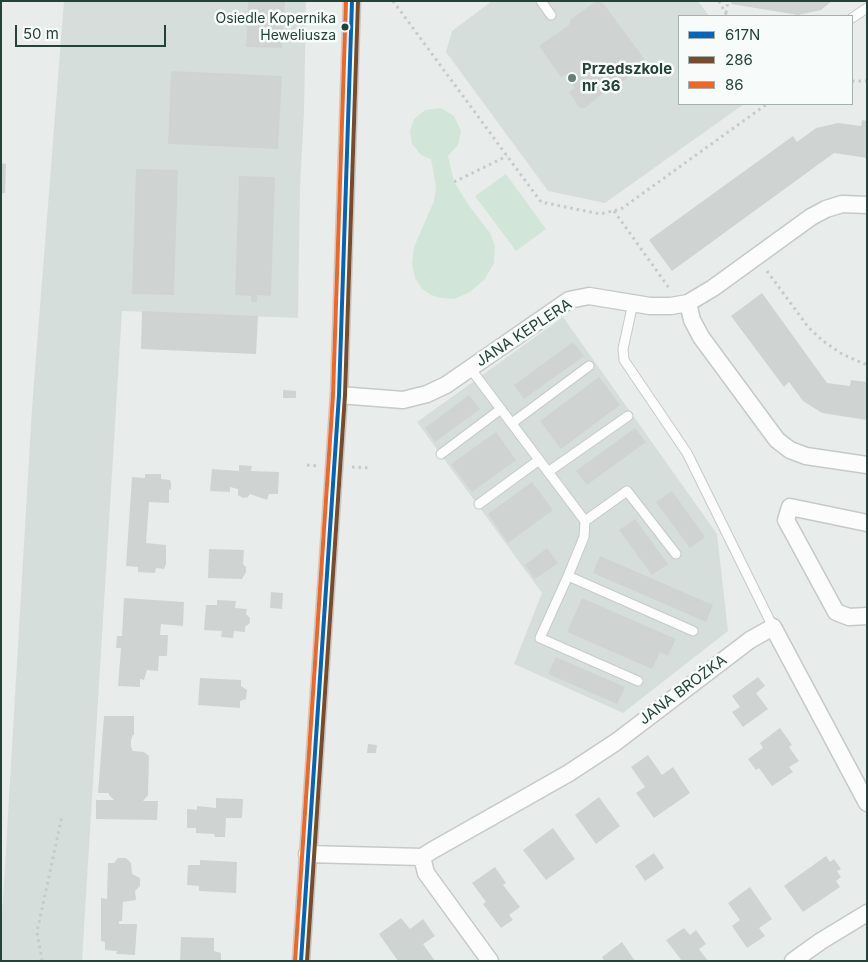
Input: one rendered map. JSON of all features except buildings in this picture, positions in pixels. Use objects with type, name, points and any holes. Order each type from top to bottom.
[{"type":"street","points":[[300,961],[340,395],[352,1]]},
{"type":"street","name":"JANA KEPLERA","points":[[340,395],[403,400],[427,394],[446,384],[569,300],[589,296],[650,306],[671,306],[688,303],[713,288],[811,217],[826,209],[842,204],[867,205]]},
{"type":"street","points":[[688,303],[692,320],[700,337],[777,440],[790,450],[806,456],[867,466]]},
{"type":"street","points":[[867,523],[790,507],[786,520],[836,612],[849,617],[867,616]]},
{"type":"street","points":[[773,627],[867,803]]},
{"type":"street","name":"JANA BROŻKA","points":[[422,857],[569,773],[616,742],[750,640],[773,627]]},
{"type":"street","points":[[307,854],[422,857],[426,873],[490,961]]},
{"type":"street","points":[[793,961],[867,913]]},
{"type":"lane","points":[[541,1],[551,15]]},
{"type":"lane","points":[[853,17],[867,8]]},
{"type":"lane","points":[[633,303],[623,349],[624,360],[687,453],[773,627]]},
{"type":"lane","points":[[512,423],[589,366]]},
{"type":"lane","points":[[470,368],[585,521],[584,537],[540,638],[638,681]]},
{"type":"lane","points":[[441,454],[501,409]]},
{"type":"lane","points":[[548,472],[628,416]]},
{"type":"lane","points":[[479,504],[539,460]]},
{"type":"lane","points":[[585,521],[627,490],[676,554]]},
{"type":"lane","points":[[568,576],[693,631]]},
{"type":"path","points":[[394,1],[541,202],[600,214],[621,209],[766,105]]},
{"type":"path","points":[[719,1],[727,15]]},
{"type":"path","points":[[727,15],[728,1]]},
{"type":"path","points":[[853,81],[867,81]]},
{"type":"path","points":[[454,182],[507,156]]},
{"type":"path","points":[[614,211],[672,293]]},
{"type":"path","points":[[756,257],[795,310],[816,334],[842,354],[867,365]]},
{"type":"path","points":[[42,961],[37,932],[62,816]]},
{"type":"shaded area","points":[[64,1],[306,1],[298,318],[122,311],[82,961],[1,961],[1,933],[32,408]]},
{"type":"shaded area","name":"Przedszkole nr 36","points":[[492,1],[698,1],[708,15],[678,15],[678,105],[743,105],[605,203],[548,191],[446,52],[452,31]]},
{"type":"shaded area","points":[[563,317],[717,534],[728,631],[623,713],[514,664],[542,593],[417,422]]},
{"type":"green space","points":[[441,108],[454,116],[461,131],[458,145],[448,156],[454,182],[490,233],[495,246],[494,263],[485,279],[470,292],[454,299],[431,295],[422,289],[415,278],[412,264],[414,247],[434,201],[436,187],[431,159],[421,155],[412,144],[410,131],[414,119],[425,110]]},
{"type":"green space","points":[[506,174],[546,229],[516,251],[475,196]]},
{"type":"transit line","name":"86","points":[[295,961],[333,395],[346,1]]},
{"type":"transit line","name":"617N","points":[[301,961],[339,395],[352,1]]},
{"type":"transit line","name":"286","points":[[307,961],[345,395],[358,1]]},
{"type":"place","name":"Osiedle Kopernika Heweliusza","points":[[345,27]]},
{"type":"place","name":"Przedszkole nr 36","points":[[572,78]]}]
